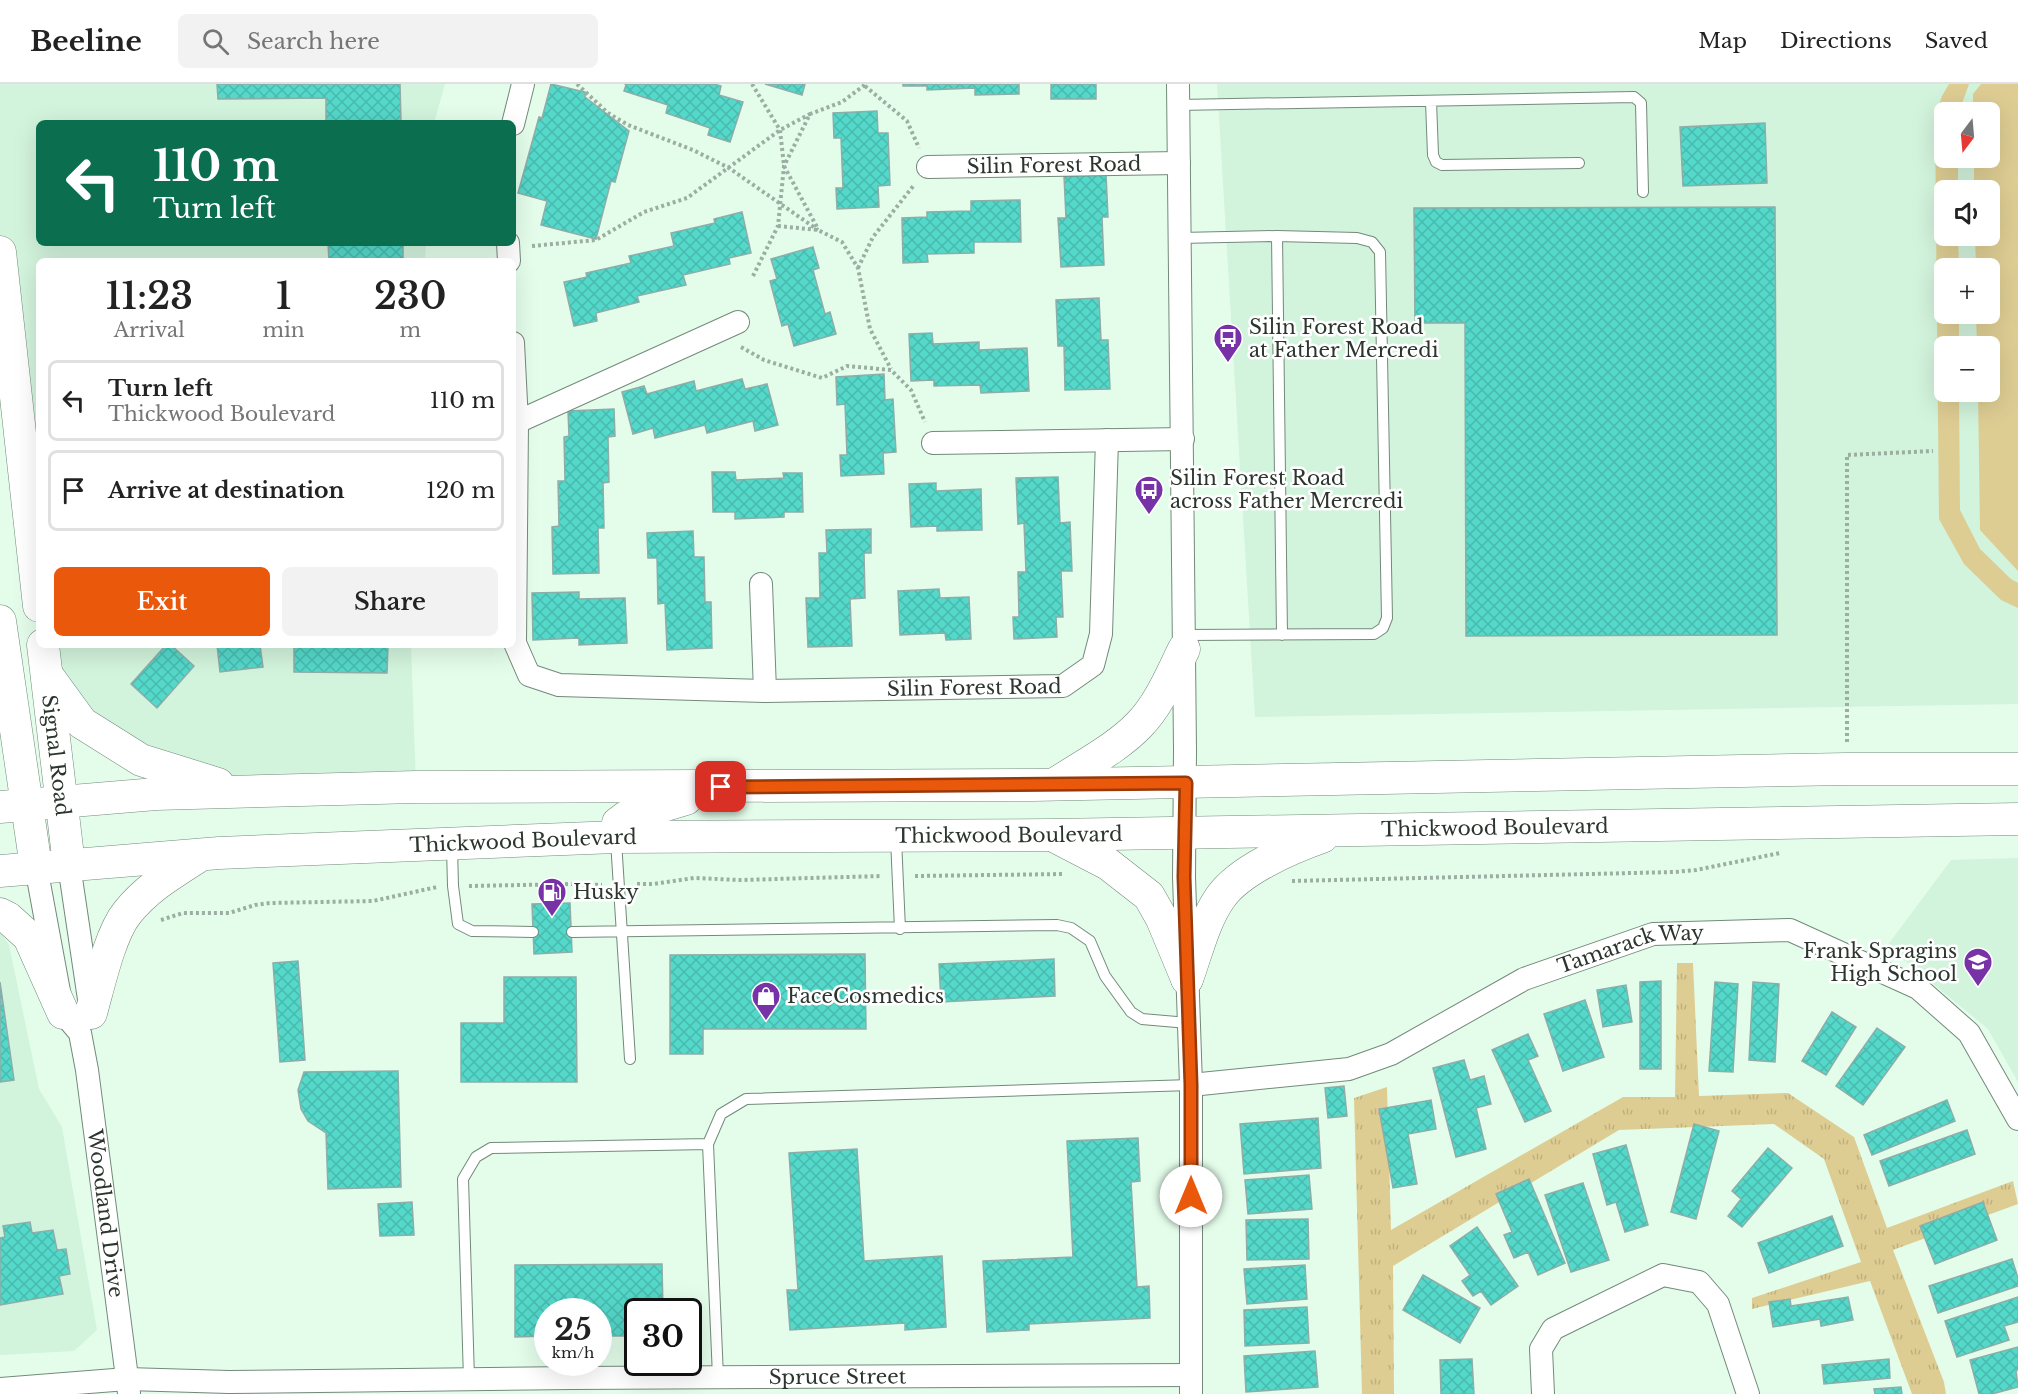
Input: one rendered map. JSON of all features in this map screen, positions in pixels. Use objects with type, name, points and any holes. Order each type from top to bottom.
[{"type":"main road","points":[[0,252],[36,579]]},
{"type":"main road","name":"Signal Road","points":[[0,621],[13,806],[36,867]]},
{"type":"main road","points":[[1055,784],[1123,740],[1139,725],[1163,690],[1184,642]]},
{"type":"main road","points":[[45,660],[82,723],[141,760],[242,792]]},
{"type":"main road","name":"Signal Road","points":[[45,660],[69,865]]},
{"type":"main road","points":[[13,806],[156,794],[416,787],[1186,783],[2018,768]]},
{"type":"main road","points":[[616,837],[618,823],[626,817],[686,800],[697,787]]},
{"type":"main road","name":"Thickwood Boulevard","points":[[0,871],[219,853],[616,837],[1052,835],[2018,819]]},
{"type":"main road","points":[[1187,979],[1210,917],[1220,897],[1231,885],[1273,857],[1343,830]]},
{"type":"main road","points":[[1052,835],[1108,864],[1149,896],[1162,919],[1187,979]]},
{"type":"main road","points":[[78,1019],[126,914],[155,885],[200,856]]},
{"type":"main road","points":[[0,914],[8,918],[29,938],[78,1019]]},
{"type":"street","points":[[514,120],[523,84]]},
{"type":"street","points":[[1178,94],[1186,783],[1184,832],[1191,1085],[1191,1384]]},
{"type":"street","name":"Silin Forest Road","points":[[928,168],[1179,163]]},
{"type":"street","points":[[517,422],[738,322]]},
{"type":"street","name":"Silin Forest Road","points":[[516,402],[516,532]]},
{"type":"street","points":[[933,443],[1183,438]]},
{"type":"street","name":"Silin Forest Road","points":[[516,645],[530,675],[559,685],[765,691],[1063,686],[1093,664],[1101,634],[1107,440]]},
{"type":"street","points":[[761,584],[765,691]]},
{"type":"street","name":"Woodland Drive","points":[[69,865],[78,1019]]},
{"type":"street","name":"Woodland Drive","points":[[36,867],[78,1019],[87,1070],[128,1386]]},
{"type":"street","name":"Tamarack Way","points":[[1191,1085],[1349,1069],[1391,1054],[1524,979],[1653,934],[1790,930],[1918,988],[1969,1033],[2018,1119]]},
{"type":"street","points":[[1543,1394],[1541,1349],[1553,1329],[1663,1275],[1699,1282],[1718,1304],[1748,1394]]},
{"type":"street","name":"Spruce Street","points":[[0,1389],[229,1382],[718,1377],[1191,1384]]},
{"type":"lane","points":[[1178,94],[1431,101],[1635,97],[1641,102],[1643,192]]},
{"type":"lane","points":[[1431,101],[1433,155],[1436,162],[1442,165],[1579,163]]},
{"type":"lane","points":[[1277,237],[1282,634]]},
{"type":"lane","points":[[1180,238],[1357,238],[1371,242],[1380,252],[1387,618],[1383,628],[1374,634],[1282,634],[1184,642]]},
{"type":"lane","points":[[896,835],[900,929]]},
{"type":"lane","points":[[616,837],[630,1059]]},
{"type":"lane","points":[[452,845],[453,886],[458,924],[472,931],[533,932]]},
{"type":"lane","points":[[572,932],[1057,925],[1071,928],[1090,941],[1105,976],[1131,1012],[1142,1019],[1188,1023]]},
{"type":"lane","points":[[718,1377],[708,1144],[721,1114],[746,1099],[1191,1085]]},
{"type":"lane","points":[[469,1379],[463,1179],[476,1157],[491,1148],[708,1144]]},
{"type":"path","points":[[577,84],[608,113],[628,125],[693,150],[729,168],[819,230],[842,242],[858,268],[870,329],[891,370],[911,390],[933,443]]},
{"type":"path","points":[[752,84],[780,130],[784,166],[778,226],[753,276]]},
{"type":"path","points":[[509,251],[596,240],[644,212],[687,198],[780,130],[810,114],[842,102],[866,85],[907,121],[928,168],[873,237],[858,268]]},
{"type":"path","points":[[784,166],[810,114]]},
{"type":"path","points":[[784,166],[819,230]]},
{"type":"path","points":[[778,226],[819,230]]},
{"type":"path","points":[[717,332],[764,360],[822,378],[847,366],[891,370]]},
{"type":"path","points":[[1847,770],[1847,455],[1933,451]]},
{"type":"path","points":[[1281,881],[1675,872],[1787,852]]},
{"type":"path","points":[[924,876],[1075,875]]},
{"type":"path","points":[[653,884],[694,878],[741,880],[873,876]]},
{"type":"path","points":[[473,886],[594,885]]},
{"type":"path","points":[[154,924],[183,913],[202,912],[220,915],[270,903],[373,901],[432,887]]},
{"type":"shaded area","points":[[0,84],[445,84],[435,120],[36,120],[36,246],[426,246],[425,258],[36,258],[36,579],[0,252]]},
{"type":"shaded area","points":[[1217,84],[2018,84],[2018,704],[1255,717]]},
{"type":"shaded area","points":[[44,648],[411,648],[416,787],[242,792],[82,723]]},
{"type":"shaded area","name":"Frank Spragins High School","points":[[2018,858],[2018,1082],[1988,1029],[1887,946],[1951,860]]},
{"type":"shaded area","points":[[0,932],[9,945],[39,1089],[62,1127],[97,1330],[74,1351],[0,1355]]},
{"type":"green space","points":[[1949,84],[1969,84],[1963,102],[1940,102]]},
{"type":"green space","points":[[1981,84],[2018,84],[2018,571],[1980,530],[1978,402],[2000,402],[2000,336],[1977,336],[1976,324],[2000,324],[2000,258],[1976,258],[1975,246],[2000,246],[2000,180],[1974,180],[1974,168],[2000,168],[2000,102],[1973,102],[1973,94]]},
{"type":"green space","points":[[1936,168],[1958,168],[1958,180],[1936,180]]},
{"type":"green space","points":[[1936,246],[1958,246],[1959,258],[1936,258]]},
{"type":"green space","points":[[1937,324],[1959,324],[1959,336],[1937,336]]},
{"type":"green space","points":[[1938,402],[1959,402],[1960,510],[1980,549],[2018,583],[2018,608],[2001,600],[1964,564],[1939,519]]},
{"type":"green space","points":[[1677,963],[1693,963],[1699,1096],[1788,1093],[1854,1137],[1887,1228],[2013,1181],[2018,1204],[1893,1250],[1944,1382],[1946,1394],[1912,1394],[1870,1281],[1752,1309],[1752,1298],[1861,1262],[1824,1159],[1774,1124],[1619,1130],[1393,1266],[1394,1394],[1362,1394],[1354,1098],[1387,1087],[1391,1230],[1623,1097],[1675,1097]]},
{"type":"building","points":[[217,84],[400,84],[401,120],[326,120],[326,98],[218,99]]},
{"type":"building","points":[[551,84],[585,92],[585,97],[629,131],[615,182],[611,181],[596,239],[541,225],[547,201],[518,193],[539,117],[542,118]]},
{"type":"building","points":[[625,84],[714,84],[721,86],[719,95],[743,102],[730,142],[708,135],[710,128],[666,113],[668,105],[624,91]]},
{"type":"building","points":[[765,84],[805,84],[802,95]]},
{"type":"building","points":[[903,84],[1019,84],[1019,94],[975,95],[975,88],[927,90],[927,86],[903,86]]},
{"type":"building","points":[[1051,84],[1096,84],[1096,99],[1051,99]]},
{"type":"building","points":[[877,111],[878,133],[888,133],[890,185],[878,186],[879,207],[837,209],[836,188],[843,188],[841,138],[834,138],[833,113]]},
{"type":"building","points":[[1765,123],[1767,183],[1683,186],[1680,127]]},
{"type":"building","points":[[1106,174],[1108,217],[1102,217],[1104,265],[1061,267],[1058,218],[1066,218],[1064,176]]},
{"type":"building","points":[[1020,200],[1021,242],[974,242],[974,253],[927,254],[928,262],[903,263],[902,218],[927,217],[927,212],[971,211],[971,201]]},
{"type":"building","points":[[1775,207],[1777,635],[1466,636],[1465,323],[1415,323],[1414,208]]},
{"type":"building","points":[[742,212],[751,253],[729,258],[730,264],[683,275],[686,285],[637,296],[639,302],[596,313],[597,321],[574,326],[564,282],[587,277],[586,273],[631,263],[629,256],[674,246],[671,233],[715,223],[714,219]]},
{"type":"building","points":[[328,246],[403,246],[403,258],[329,258]]},
{"type":"building","points":[[813,247],[819,268],[813,270],[825,314],[830,312],[836,334],[794,346],[788,324],[782,326],[770,281],[777,279],[771,259]]},
{"type":"building","points":[[1099,298],[1101,340],[1108,340],[1110,389],[1065,390],[1064,346],[1058,346],[1056,300]]},
{"type":"building","points":[[932,333],[933,344],[979,342],[979,350],[1027,348],[1029,391],[981,393],[980,385],[934,386],[934,380],[911,381],[909,334]]},
{"type":"building","points":[[884,374],[885,400],[893,399],[896,452],[883,453],[884,474],[841,476],[840,455],[847,455],[845,404],[837,405],[836,377]]},
{"type":"building","points":[[742,379],[745,389],[767,384],[778,425],[755,431],[753,421],[707,433],[705,425],[655,438],[653,428],[633,434],[622,392],[644,386],[647,394],[694,381],[696,391]]},
{"type":"building","points":[[614,409],[615,436],[608,437],[609,482],[603,483],[604,528],[598,528],[599,573],[553,574],[552,527],[559,526],[558,481],[565,481],[564,437],[569,436],[568,411]]},
{"type":"building","points":[[712,472],[735,472],[736,480],[784,478],[783,473],[802,473],[803,512],[784,512],[784,517],[735,519],[735,512],[713,512]]},
{"type":"building","points":[[1058,477],[1060,523],[1070,522],[1072,571],[1061,571],[1063,617],[1056,617],[1057,637],[1014,639],[1013,617],[1019,617],[1018,572],[1026,572],[1024,523],[1018,524],[1016,478]]},
{"type":"building","points":[[936,483],[936,491],[981,489],[982,530],[937,531],[937,526],[911,527],[909,484]]},
{"type":"building","points":[[871,529],[871,553],[864,553],[865,598],[850,599],[852,646],[808,647],[806,598],[820,598],[819,553],[827,553],[826,530]]},
{"type":"building","points":[[693,531],[694,557],[704,557],[705,602],[711,602],[712,648],[667,650],[665,603],[658,604],[657,558],[648,558],[647,533]]},
{"type":"building","points":[[939,589],[940,598],[969,597],[971,639],[946,640],[945,633],[900,635],[898,591]]},
{"type":"building","points":[[579,592],[579,599],[625,598],[627,643],[579,645],[579,638],[533,640],[532,593]]},
{"type":"building","points":[[163,648],[174,648],[194,666],[157,708],[131,684]]},
{"type":"building","points":[[217,648],[260,648],[263,667],[220,672]]},
{"type":"building","points":[[294,648],[388,648],[387,673],[294,672]]},
{"type":"building","name":"Husky","points":[[570,903],[572,952],[534,954],[532,904]]},
{"type":"building","points":[[865,954],[866,1029],[703,1029],[703,1054],[670,1054],[670,955]]},
{"type":"building","points":[[1054,959],[1055,996],[941,1002],[939,964]]},
{"type":"building","points":[[298,961],[305,1060],[280,1062],[273,963]]},
{"type":"building","points":[[504,977],[576,977],[577,1082],[461,1082],[461,1023],[504,1023]]},
{"type":"building","points":[[1661,981],[1661,1069],[1640,1069],[1640,982]]},
{"type":"building","points":[[0,982],[14,1080],[0,1082]]},
{"type":"building","points":[[1715,982],[1738,984],[1733,1072],[1709,1071]]},
{"type":"building","points":[[1753,982],[1779,984],[1775,1062],[1749,1060]]},
{"type":"building","points":[[1626,985],[1632,1022],[1603,1027],[1597,990]]},
{"type":"building","points":[[1585,1000],[1604,1057],[1563,1071],[1544,1014]]},
{"type":"building","points":[[1832,1012],[1856,1027],[1826,1075],[1802,1061]]},
{"type":"building","points":[[1877,1028],[1905,1047],[1863,1105],[1836,1086]]},
{"type":"building","points":[[1528,1034],[1538,1056],[1528,1060],[1551,1111],[1525,1122],[1492,1050]]},
{"type":"building","points":[[1464,1060],[1470,1080],[1484,1076],[1491,1104],[1476,1108],[1486,1149],[1456,1157],[1433,1068]]},
{"type":"building","points":[[398,1071],[401,1187],[328,1189],[326,1133],[308,1121],[301,1109],[298,1090],[304,1072]]},
{"type":"building","points":[[1344,1086],[1347,1116],[1328,1118],[1325,1088]]},
{"type":"building","points":[[1431,1100],[1436,1129],[1408,1134],[1417,1184],[1393,1188],[1379,1109]]},
{"type":"building","points":[[1947,1100],[1955,1121],[1872,1155],[1864,1135]]},
{"type":"building","points":[[1318,1118],[1321,1168],[1244,1174],[1240,1124]]},
{"type":"building","points":[[1694,1124],[1719,1131],[1696,1219],[1671,1212]]},
{"type":"building","points":[[1967,1130],[1975,1154],[1889,1186],[1880,1161]]},
{"type":"building","points":[[1138,1138],[1140,1181],[1131,1182],[1137,1287],[1149,1286],[1150,1318],[1029,1324],[1029,1330],[987,1332],[983,1261],[1073,1257],[1067,1141]]},
{"type":"building","points":[[1626,1145],[1648,1225],[1625,1232],[1616,1202],[1607,1205],[1593,1154]]},
{"type":"building","points":[[1768,1148],[1792,1168],[1742,1227],[1728,1216],[1741,1199],[1732,1191]]},
{"type":"building","points":[[857,1149],[864,1261],[942,1256],[946,1327],[905,1330],[905,1323],[790,1330],[787,1290],[798,1290],[789,1153]]},
{"type":"building","points":[[1309,1175],[1312,1209],[1248,1214],[1245,1180]]},
{"type":"building","points":[[1529,1179],[1565,1263],[1538,1275],[1528,1252],[1514,1258],[1504,1235],[1512,1232],[1496,1194]]},
{"type":"building","points":[[1583,1183],[1609,1260],[1571,1272],[1545,1195]]},
{"type":"building","points":[[412,1202],[414,1235],[380,1236],[378,1204]]},
{"type":"building","points":[[1983,1202],[1997,1240],[1935,1264],[1920,1226]]},
{"type":"building","points":[[1832,1216],[1843,1246],[1769,1273],[1758,1243]]},
{"type":"building","points":[[1308,1219],[1309,1259],[1247,1260],[1246,1220]]},
{"type":"building","points":[[30,1222],[32,1233],[53,1230],[57,1250],[66,1249],[70,1274],[59,1276],[63,1294],[0,1305],[0,1238],[5,1237],[3,1226]]},
{"type":"building","points":[[1477,1227],[1518,1286],[1491,1305],[1481,1291],[1473,1296],[1462,1281],[1470,1275],[1450,1246]]},
{"type":"building","points":[[2012,1259],[2018,1286],[1938,1313],[1929,1286]]},
{"type":"building","points":[[662,1264],[663,1298],[624,1298],[624,1336],[612,1336],[612,1298],[534,1298],[534,1336],[515,1337],[515,1265]]},
{"type":"building","points":[[1305,1265],[1307,1299],[1247,1304],[1244,1269]]},
{"type":"building","points":[[1423,1275],[1480,1308],[1460,1343],[1403,1310]]},
{"type":"building","points":[[1848,1297],[1853,1320],[1821,1326],[1820,1319],[1773,1327],[1769,1302],[1790,1299],[1791,1306]]},
{"type":"building","points":[[2018,1297],[2018,1322],[2004,1326],[2009,1340],[1957,1357],[1945,1321]]},
{"type":"building","points":[[1307,1307],[1309,1343],[1245,1346],[1244,1310]]},
{"type":"building","points":[[2018,1347],[2018,1370],[2016,1370],[2018,1387],[1992,1394],[1979,1394],[1970,1360]]},
{"type":"building","points":[[1315,1351],[1318,1387],[1246,1392],[1244,1356]]},
{"type":"building","points":[[1472,1359],[1474,1394],[1441,1394],[1440,1360]]},
{"type":"building","points":[[1889,1359],[1890,1378],[1824,1384],[1822,1365]]},
{"type":"building","points":[[1901,1387],[1902,1394],[1875,1394],[1874,1389]]},
{"type":"place","name":"Silin Forest Road at Father Mercredi","points":[[1228,364]]},
{"type":"place","name":"Silin Forest Road across Father Mercredi","points":[[1149,516]]},
{"type":"place","name":"Husky","points":[[552,918]]},
{"type":"place","name":"Frank Spragins High School","points":[[1978,988]]},
{"type":"place","name":"FaceCosmedics","points":[[766,1022]]},
{"type":"route","points":[[721,787],[1186,783],[1184,877],[1191,1085],[1191,1196]]}]
